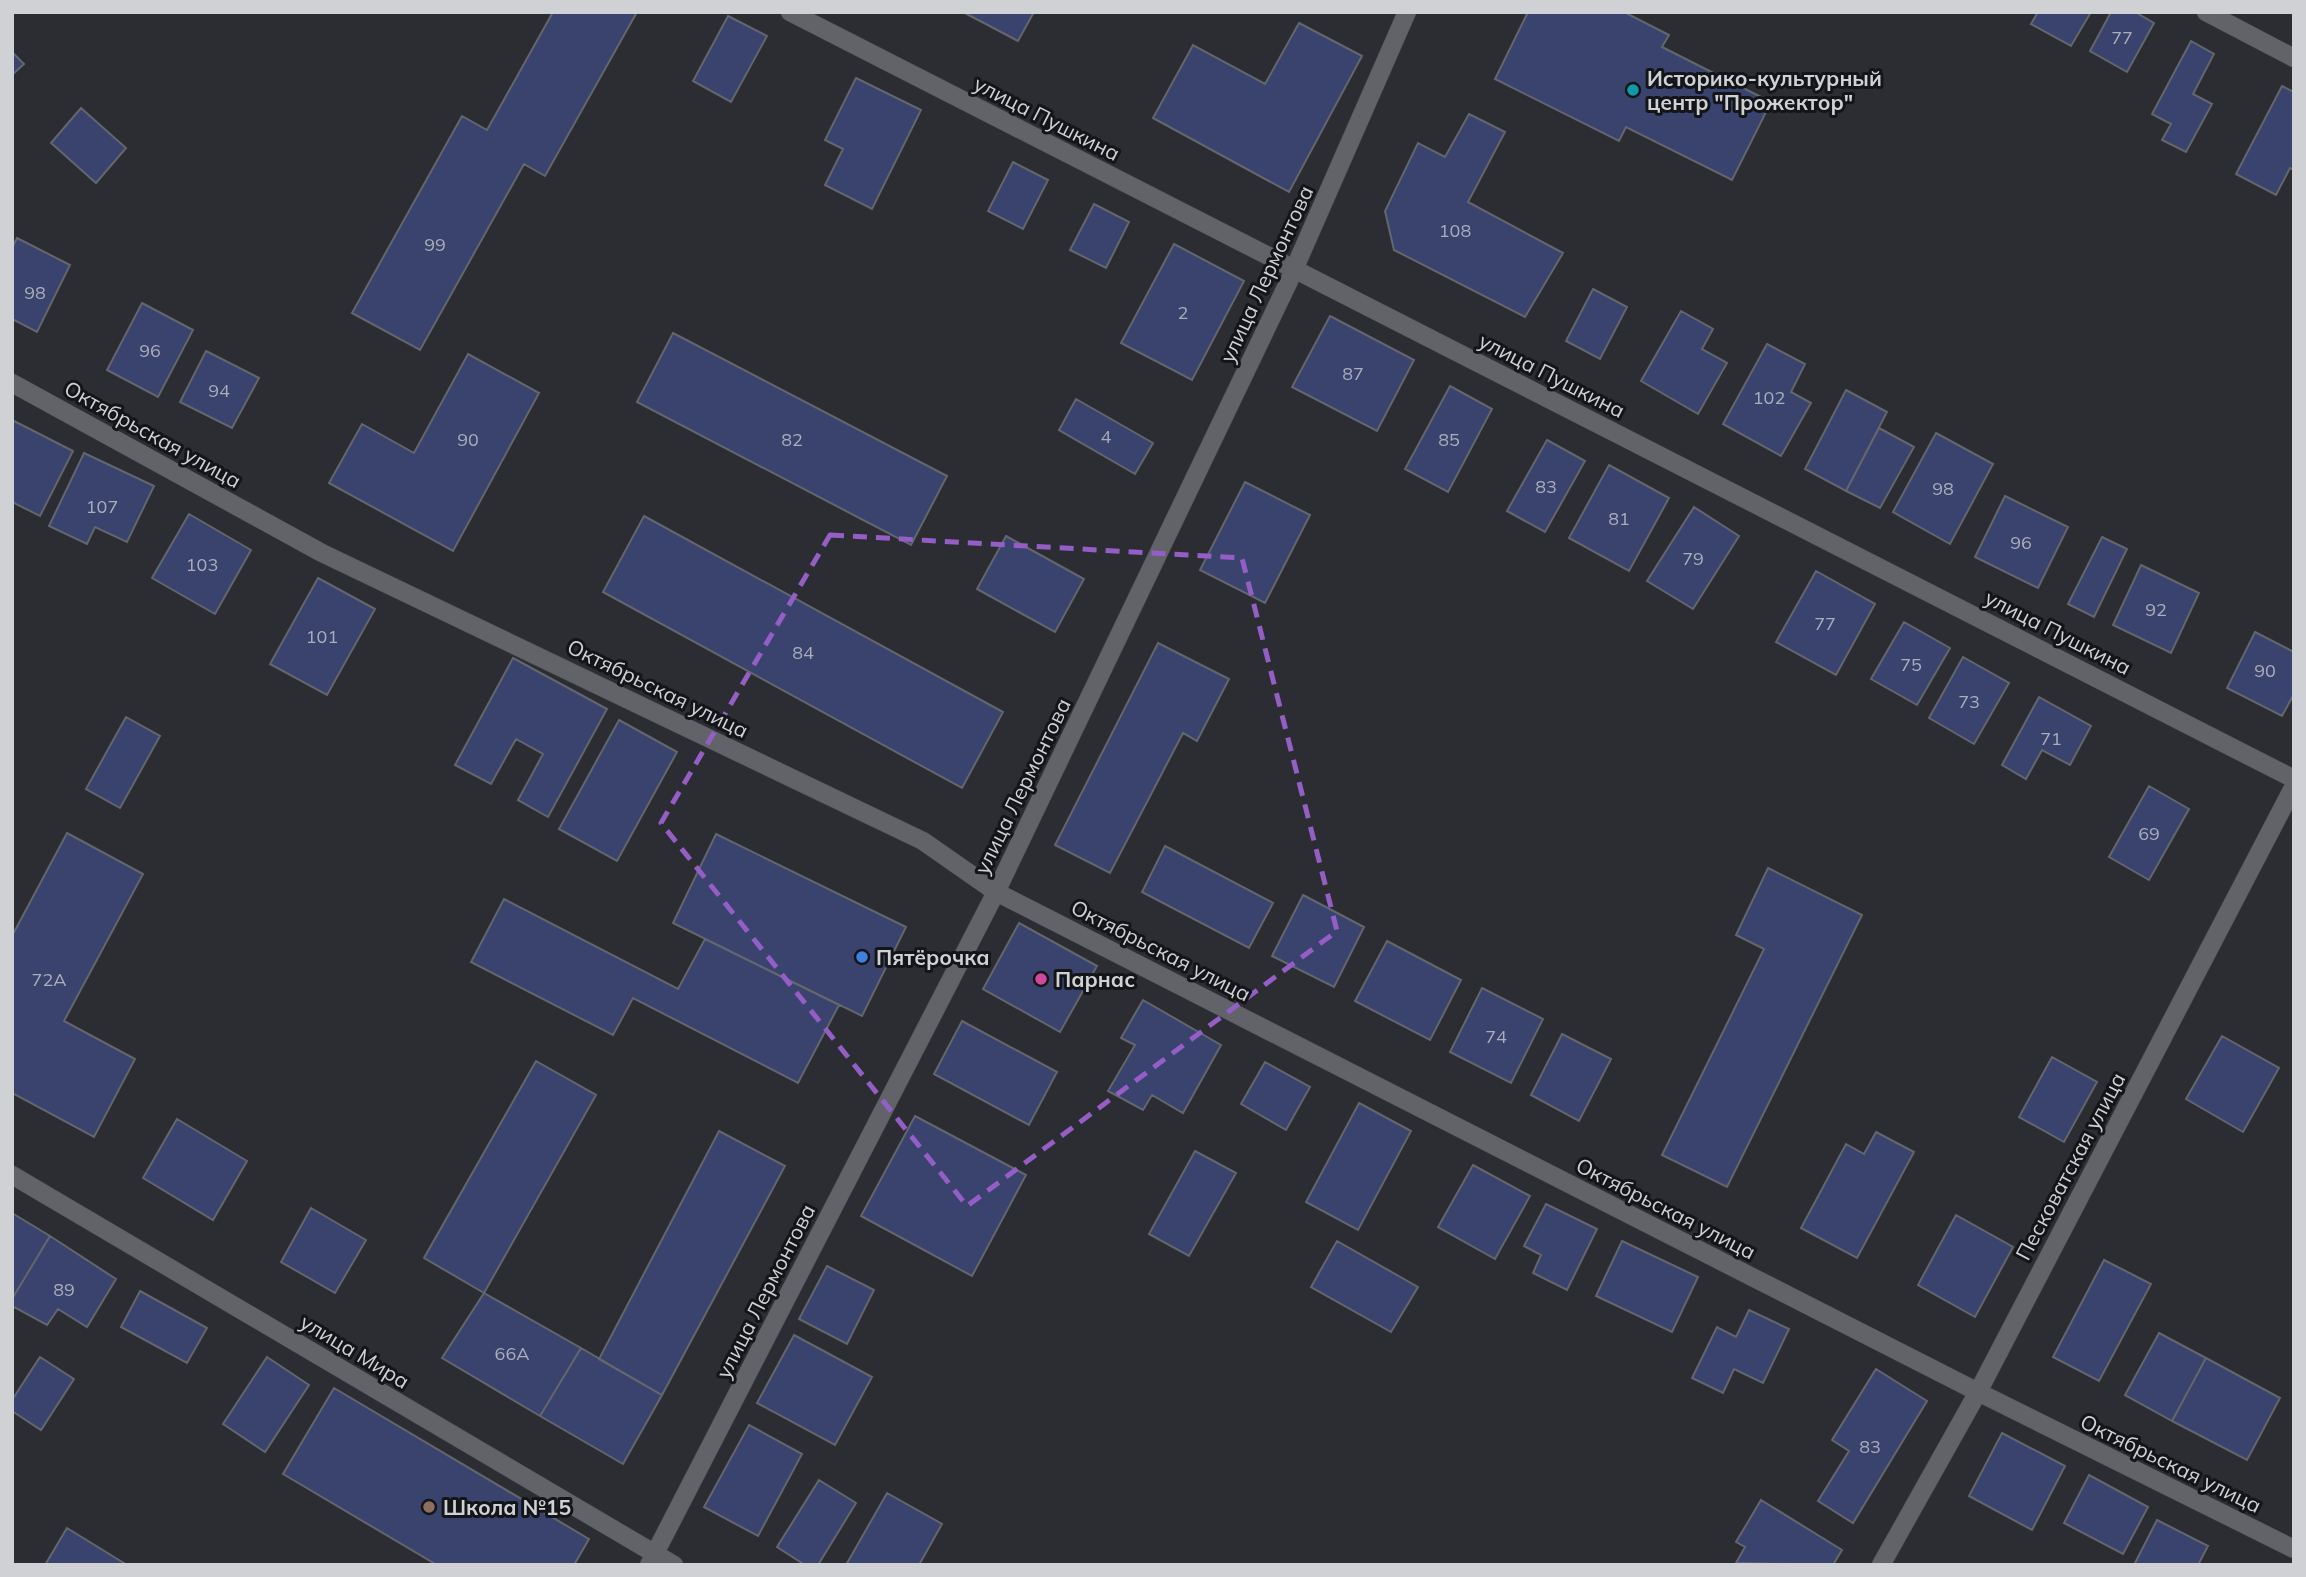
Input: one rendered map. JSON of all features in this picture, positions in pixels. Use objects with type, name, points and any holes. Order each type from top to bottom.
[{"type":"street","name":"улица Пушкина","points":[[790,12],[2294,779]]},
{"type":"street","name":"улица Лермонтова","points":[[652,1560],[996,892],[1294,270],[1407,12]]},
{"type":"street","points":[[2206,12],[2294,58]]},
{"type":"street","name":"Октябрьская улица","points":[[12,383],[322,553],[923,841],[996,892],[1978,1392],[2294,1549]]},
{"type":"street","name":"Песковатская улица","points":[[1881,1565],[1978,1392],[2294,786]]},
{"type":"street","name":"улица Мира","points":[[12,1175],[652,1560],[674,1565]]},
{"type":"highlighted area","points":[[830,535],[1242,558],[1337,931],[967,1206],[661,823]]},
{"type":"building","points":[[553,12],[637,12],[545,176],[524,164],[420,350],[352,313],[462,116],[487,130]]},
{"type":"building","points":[[963,12],[1034,12],[1018,41]]},
{"type":"building","name":"Историко-культурный центр \"Прожектор\"","points":[[1528,12],[1624,12],[1669,35],[1662,47],[1771,102],[1732,180],[1626,127],[1619,141],[1495,79]]},
{"type":"building","points":[[2038,12],[2091,12],[2071,46],[2031,24]]},
{"type":"building","points":[[2111,12],[2135,12],[2154,23],[2127,72],[2090,51]]},
{"type":"building","points":[[728,16],[767,36],[731,102],[693,81]]},
{"type":"building","points":[[1299,23],[1362,56],[1289,192],[1153,118],[1193,45],[1265,84]]},
{"type":"building","points":[[2191,41],[2214,54],[2193,94],[2212,104],[2186,152],[2162,140],[2171,124],[2152,114]]},
{"type":"building","points":[[12,52],[24,64],[12,75]]},
{"type":"building","points":[[856,78],[921,110],[872,209],[825,185],[843,149],[825,140]]},
{"type":"building","points":[[2282,86],[2294,92],[2294,170],[2290,168],[2276,195],[2236,174]]},
{"type":"building","points":[[81,108],[126,148],[96,183],[51,143]]},
{"type":"building","points":[[1469,114],[1505,132],[1468,202],[1563,253],[1525,317],[1394,250],[1385,211],[1418,143],[1445,157]]},
{"type":"building","points":[[1013,162],[1048,180],[1023,229],[988,211]]},
{"type":"building","points":[[1094,204],[1129,222],[1106,268],[1070,250]]},
{"type":"building","points":[[17,238],[70,265],[37,332],[12,319],[12,248]]},
{"type":"building","points":[[1174,244],[1244,281],[1192,380],[1121,343]]},
{"type":"building","points":[[1593,289],[1627,307],[1600,359],[1566,341]]},
{"type":"building","points":[[142,303],[193,330],[158,397],[107,370]]},
{"type":"building","points":[[1681,311],[1713,329],[1702,349],[1727,363],[1698,414],[1641,381]]},
{"type":"building","points":[[1330,316],[1414,360],[1377,431],[1292,387]]},
{"type":"building","points":[[673,333],[947,476],[911,545],[637,402]]},
{"type":"building","points":[[1767,344],[1805,364],[1791,392],[1811,403],[1781,456],[1723,424]]},
{"type":"building","points":[[206,351],[259,378],[232,428],[180,402]]},
{"type":"building","points":[[468,354],[539,393],[453,551],[329,483],[362,424],[414,453]]},
{"type":"building","points":[[1450,386],[1492,409],[1448,492],[1405,469]]},
{"type":"building","points":[[1846,390],[1887,412],[1846,491],[1805,469]]},
{"type":"building","points":[[1076,399],[1153,443],[1135,474],[1059,430]]},
{"type":"building","points":[[12,420],[73,451],[40,516],[12,502]]},
{"type":"building","points":[[1879,428],[1914,447],[1880,508],[1846,491]]},
{"type":"building","points":[[1936,433],[1993,464],[1950,544],[1893,512]]},
{"type":"building","points":[[1547,440],[1585,461],[1545,532],[1507,511]]},
{"type":"building","points":[[84,453],[154,486],[127,542],[95,527],[87,544],[49,526]]},
{"type":"building","points":[[1609,465],[1669,498],[1629,571],[1569,538]]},
{"type":"building","points":[[1245,482],[1310,515],[1265,603],[1200,570]]},
{"type":"building","points":[[2005,496],[2068,527],[2038,588],[1975,557]]},
{"type":"building","points":[[1694,507],[1739,536],[1693,609],[1647,581]]},
{"type":"building","points":[[189,514],[251,550],[215,614],[152,578]]},
{"type":"building","points":[[644,516],[1003,712],[962,788],[603,592]]},
{"type":"building","points":[[1006,536],[1084,579],[1055,632],[977,589]]},
{"type":"building","points":[[2102,537],[2127,549],[2094,617],[2068,604]]},
{"type":"building","points":[[2141,565],[2199,593],[2171,653],[2113,625]]},
{"type":"building","points":[[1816,571],[1875,604],[1836,675],[1776,642]]},
{"type":"building","points":[[318,578],[375,609],[327,695],[270,664]]},
{"type":"building","points":[[1904,622],[1950,648],[1917,705],[1871,679]]},
{"type":"building","points":[[2255,632],[2294,652],[2294,694],[2282,716],[2227,688]]},
{"type":"building","points":[[1158,643],[1229,679],[1197,741],[1183,733],[1110,873],[1055,845]]},
{"type":"building","points":[[1963,657],[2009,683],[1974,744],[1929,718]]},
{"type":"building","points":[[513,658],[607,709],[548,817],[518,800],[543,754],[516,739],[491,784],[455,765]]},
{"type":"building","points":[[2039,697],[2091,726],[2070,765],[2042,750],[2026,779],[2002,765]]},
{"type":"building","points":[[126,717],[160,736],[120,808],[86,789]]},
{"type":"building","points":[[619,720],[677,752],[617,861],[559,829]]},
{"type":"building","points":[[2149,786],[2189,809],[2149,880],[2109,857]]},
{"type":"building","points":[[67,833],[143,874],[64,1021],[135,1059],[94,1137],[12,1093],[12,936]]},
{"type":"building","points":[[716,834],[906,927],[862,1016],[673,923]]},
{"type":"building","points":[[1165,846],[1273,903],[1249,948],[1142,892]]},
{"type":"building","points":[[1768,868],[1862,915],[1727,1187],[1662,1155],[1764,949],[1736,935]]},
{"type":"building","points":[[1303,895],[1364,927],[1334,987],[1272,956]]},
{"type":"building","points":[[504,899],[678,989],[705,939],[839,1005],[798,1083],[633,998],[613,1035],[471,962]]},
{"type":"building","points":[[1019,923],[1097,966],[1060,1032],[983,989]]},
{"type":"building","points":[[1387,941],[1461,980],[1430,1040],[1355,1001]]},
{"type":"building","points":[[1482,988],[1543,1019],[1511,1083],[1450,1052]]},
{"type":"building","points":[[1143,1000],[1221,1045],[1183,1113],[1152,1095],[1143,1110],[1108,1091],[1135,1045],[1121,1038]]},
{"type":"building","points":[[962,1021],[1057,1072],[1029,1125],[934,1074]]},
{"type":"building","points":[[1562,1034],[1611,1059],[1579,1121],[1531,1095]]},
{"type":"building","points":[[2222,1036],[2279,1068],[2243,1132],[2186,1099]]},
{"type":"building","points":[[2052,1057],[2097,1082],[2064,1142],[2019,1117]]},
{"type":"building","points":[[536,1061],[596,1095],[484,1293],[424,1258]]},
{"type":"building","points":[[1265,1062],[1310,1087],[1286,1130],[1241,1104]]},
{"type":"building","points":[[1359,1103],[1411,1131],[1358,1230],[1306,1202]]},
{"type":"building","points":[[915,1116],[1026,1175],[972,1276],[861,1216]]},
{"type":"building","points":[[177,1119],[247,1161],[213,1220],[143,1178]]},
{"type":"building","points":[[719,1131],[785,1166],[662,1395],[599,1359]]},
{"type":"building","points":[[1876,1132],[1914,1152],[1857,1258],[1801,1228],[1846,1144],[1864,1154]]},
{"type":"building","points":[[1195,1151],[1236,1173],[1189,1256],[1149,1234]]},
{"type":"building","points":[[1473,1165],[1530,1196],[1495,1259],[1438,1227]]},
{"type":"building","points":[[1546,1204],[1597,1229],[1567,1290],[1533,1273],[1541,1255],[1524,1246]]},
{"type":"building","points":[[311,1208],[366,1240],[335,1293],[281,1262]]},
{"type":"building","points":[[12,1213],[50,1236],[12,1299]]},
{"type":"building","points":[[1956,1215],[2013,1247],[1975,1317],[1918,1285]]},
{"type":"building","points":[[50,1236],[116,1279],[87,1327],[58,1309],[47,1325],[12,1306],[12,1299]]},
{"type":"building","points":[[1337,1241],[1418,1287],[1391,1332],[1311,1287]]},
{"type":"building","points":[[1622,1241],[1698,1277],[1672,1332],[1596,1296]]},
{"type":"building","points":[[2104,1260],[2151,1284],[2099,1381],[2053,1357]]},
{"type":"building","points":[[827,1266],[874,1290],[847,1344],[799,1319]]},
{"type":"building","points":[[140,1291],[207,1328],[187,1363],[121,1327]]},
{"type":"building","points":[[484,1293],[581,1348],[540,1416],[442,1358]]},
{"type":"building","points":[[1749,1310],[1789,1329],[1763,1383],[1734,1369],[1723,1393],[1692,1378],[1717,1327],[1736,1337]]},
{"type":"building","points":[[2159,1333],[2206,1358],[2172,1421],[2125,1395]]},
{"type":"building","points":[[794,1335],[872,1377],[835,1445],[757,1403]]},
{"type":"building","points":[[581,1348],[662,1395],[623,1464],[540,1416]]},
{"type":"building","points":[[40,1357],[74,1379],[41,1430],[12,1411],[12,1400]]},
{"type":"building","points":[[267,1357],[309,1385],[265,1452],[223,1424]]},
{"type":"building","points":[[2206,1358],[2280,1398],[2247,1460],[2172,1421]]},
{"type":"building","points":[[1876,1369],[1927,1401],[1853,1523],[1818,1501],[1849,1451],[1832,1440]]},
{"type":"building","points":[[334,1388],[589,1539],[574,1565],[437,1565],[283,1474]]},
{"type":"building","points":[[749,1425],[802,1454],[758,1536],[704,1507]]},
{"type":"building","points":[[2002,1433],[2065,1466],[2032,1530],[1969,1496]]},
{"type":"building","points":[[2089,1475],[2148,1507],[2123,1554],[2064,1523]]},
{"type":"building","points":[[819,1480],[856,1503],[818,1565],[805,1565],[777,1547]]},
{"type":"building","points":[[887,1493],[942,1524],[919,1565],[846,1565]]},
{"type":"building","points":[[1761,1500],[1842,1550],[1833,1565],[1736,1563],[1745,1547],[1736,1542]]},
{"type":"building","points":[[2157,1520],[2208,1546],[2198,1565],[2134,1565]]},
{"type":"building","points":[[67,1528],[127,1565],[45,1565]]},
{"type":"place","name":"Историко-культурный центр \"Прожектор\"","points":[[1633,90]]},
{"type":"place","name":"Пятёрочка","points":[[862,957]]},
{"type":"place","name":"Парнас","points":[[1041,979]]},
{"type":"place","name":"Школа №15","points":[[429,1507]]}]
